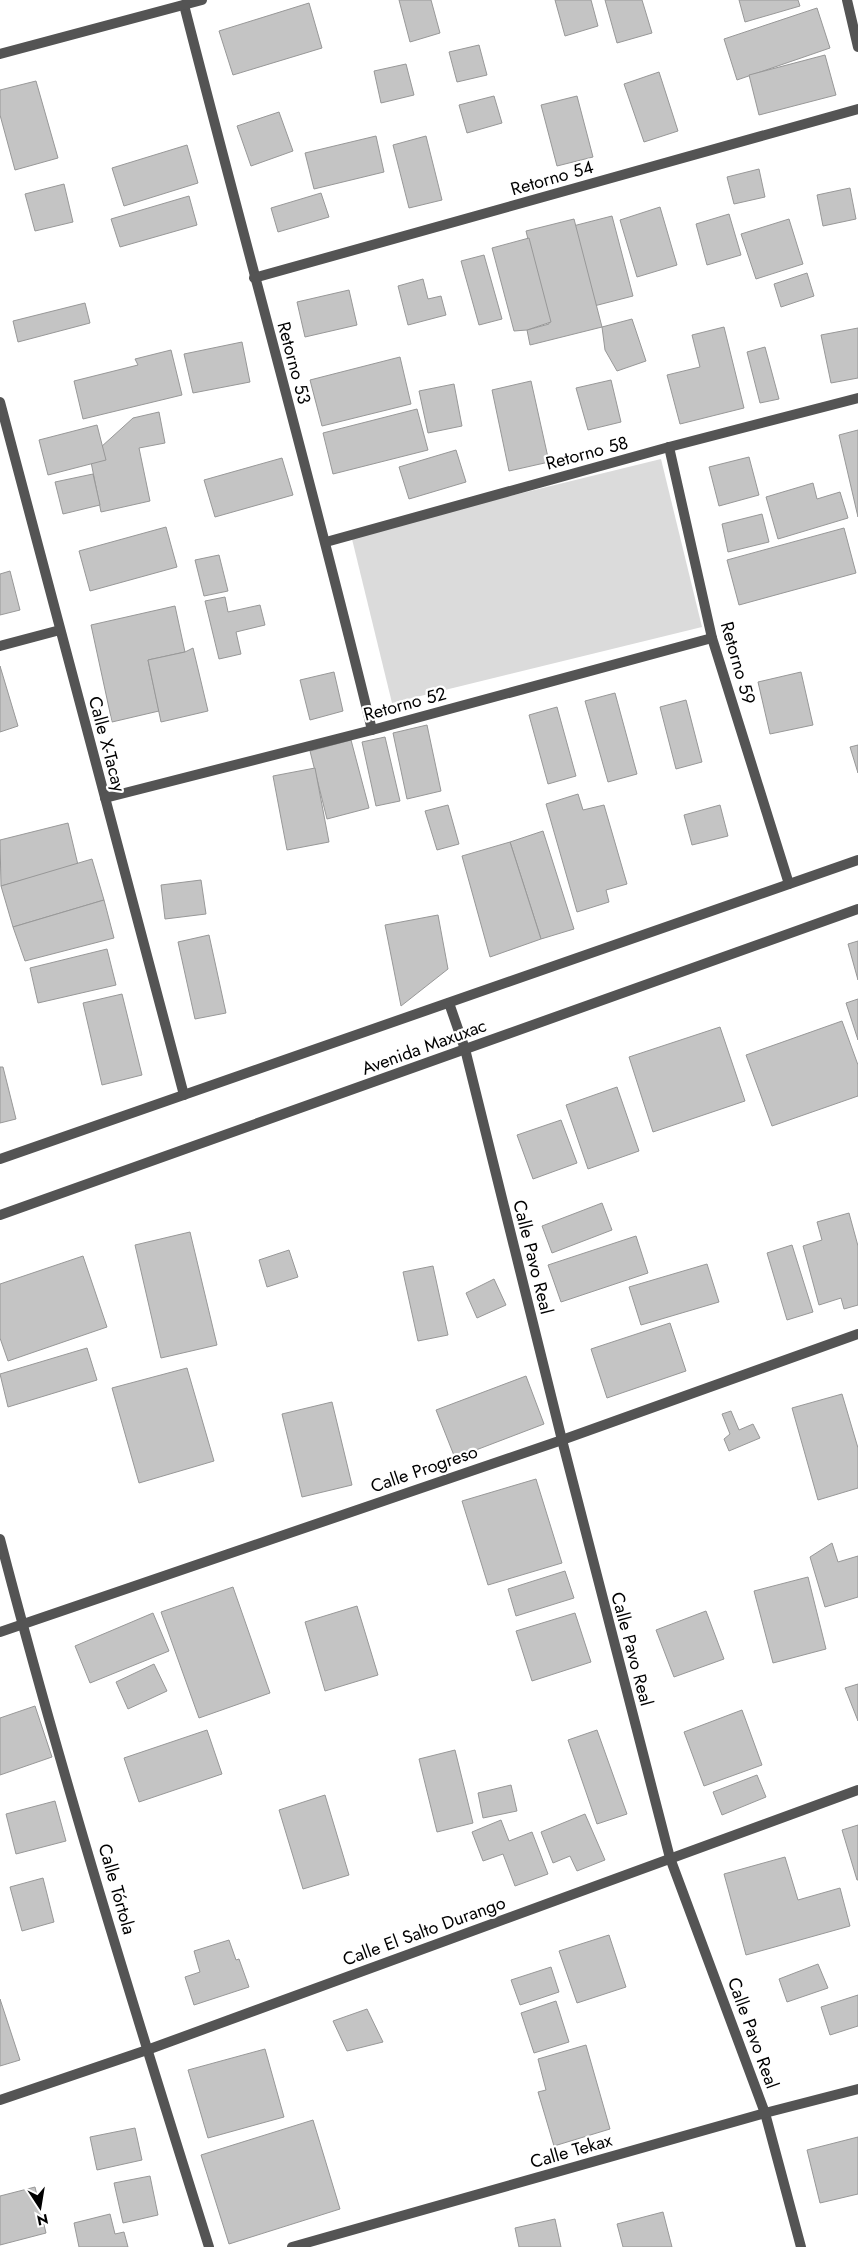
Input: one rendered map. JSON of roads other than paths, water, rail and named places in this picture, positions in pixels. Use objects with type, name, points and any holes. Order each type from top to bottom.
[{"type":"street","points":[[0,54],[202,0]]},
{"type":"street","points":[[846,0],[858,48]]},
{"type":"street","name":"Retorno 53","points":[[184,5],[254,278],[326,542],[372,730]]},
{"type":"street","name":"Retorno 54","points":[[254,278],[858,109]]},
{"type":"street","name":"Retorno 58","points":[[326,542],[669,447],[858,398]]},
{"type":"street","name":"Calle X-Tacay","points":[[0,402],[184,1095]]},
{"type":"street","name":"Retorno 59","points":[[669,447],[712,638],[789,884]]},
{"type":"street","points":[[0,646],[60,630]]},
{"type":"street","name":"Retorno 52","points":[[105,798],[372,730],[712,638]]},
{"type":"street","name":"Avenida Maxuxac","points":[[0,1159],[858,860]]},
{"type":"street","name":"Avenida Maxuxac","points":[[0,1215],[858,909]]},
{"type":"street","name":"Calle Pavo Real","points":[[449,1003],[465,1049],[562,1440],[670,1858],[765,2113],[801,2247]]},
{"type":"street","name":"Calle Progreso","points":[[0,1632],[562,1440],[858,1334]]},
{"type":"street","name":"Calle Tórtola","points":[[0,1539],[22,1624],[147,2050],[209,2247]]},
{"type":"street","name":"Calle El Salto Durango","points":[[0,2100],[147,2050],[858,1790]]},
{"type":"street","name":"Calle Tekax","points":[[292,2247],[765,2113],[858,2089]]}]
